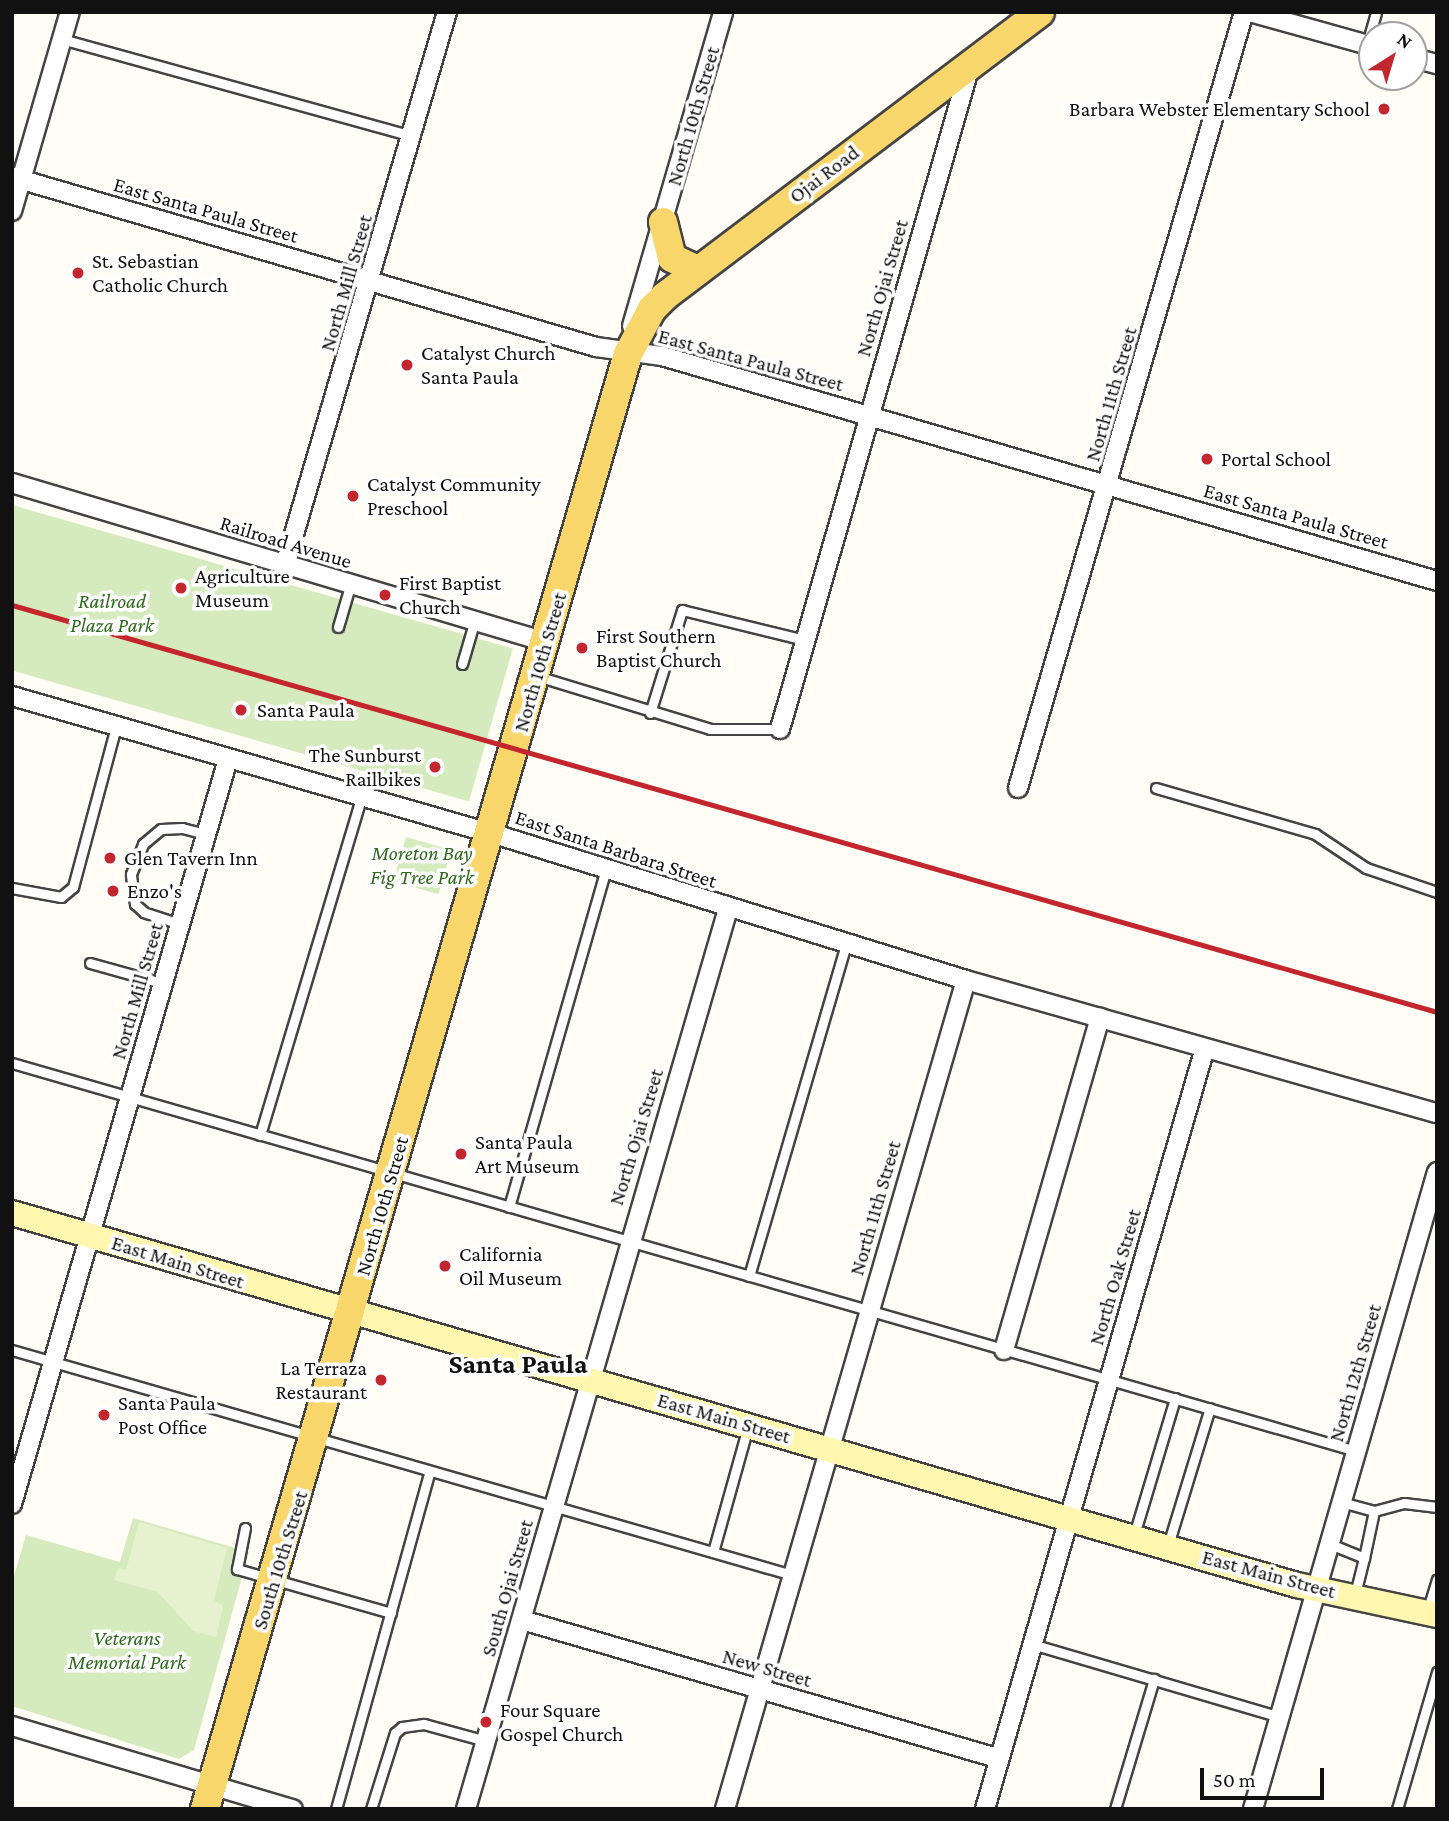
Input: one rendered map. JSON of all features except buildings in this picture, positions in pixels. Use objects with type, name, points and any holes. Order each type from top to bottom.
[{"type":"main road","name":"Ojai Road","points":[[628,354],[652,309],[698,270],[1040,12]]},
{"type":"main road","points":[[663,222],[672,258],[698,270]]},
{"type":"main road","name":"North 10th Street","points":[[353,1310],[628,354]]},
{"type":"main road","name":"South 10th Street","points":[[208,1797],[353,1310]]},
{"type":"street","points":[[12,211],[17,179],[69,12]]},
{"type":"street","name":"North Mill Street","points":[[285,565],[447,12]]},
{"type":"street","name":"North 10th Street","points":[[628,354],[723,12]]},
{"type":"street","name":"North 11th Street","points":[[1018,788],[1109,485],[1244,12]]},
{"type":"street","points":[[1250,12],[1358,42]]},
{"type":"street","name":"North Ojai Street","points":[[780,729],[971,62]]},
{"type":"street","name":"East Santa Paula Street","points":[[17,179],[628,354],[662,356],[1437,581]]},
{"type":"street","name":"Railroad Avenue","points":[[12,484],[546,642]]},
{"type":"street","name":"East Santa Barbara Street","points":[[12,696],[491,833],[846,945],[1437,1113]]},
{"type":"street","name":"North Mill Street","points":[[13,1501],[228,759]]},
{"type":"street","name":"North Ojai Street","points":[[591,1379],[628,1241],[728,909]]},
{"type":"street","name":"North 11th Street","points":[[724,1809],[966,980]]},
{"type":"street","points":[[1004,1350],[1100,1018]]},
{"type":"street","name":"North Oak Street","points":[[985,1809],[1205,1048]]},
{"type":"street","name":"North 12th Street","points":[[1253,1809],[1437,1172]]},
{"type":"street","name":"East Main Street","points":[[12,1213],[1168,1547],[1317,1588],[1432,1614]]},
{"type":"street","name":"South Ojai Street","points":[[466,1809],[591,1379]]},
{"type":"street","name":"New Street","points":[[522,1619],[999,1759]]},
{"type":"street","points":[[12,1726],[208,1797],[293,1809]]},
{"type":"lane","points":[[62,39],[412,136]]},
{"type":"lane","points":[[338,628],[350,586]]},
{"type":"lane","points":[[650,713],[682,610],[805,640]]},
{"type":"lane","points":[[462,664],[474,622]]},
{"type":"lane","points":[[535,676],[710,729],[780,729]]},
{"type":"lane","points":[[12,888],[61,897],[73,887],[116,726]]},
{"type":"lane","points":[[1156,788],[1315,834],[1366,868],[1437,892]]},
{"type":"lane","points":[[260,1135],[362,796]]},
{"type":"lane","points":[[180,924],[144,912],[135,904],[131,874],[143,844],[161,830],[182,828],[206,834]]},
{"type":"lane","points":[[509,1207],[606,869]]},
{"type":"lane","points":[[749,1276],[846,945]]},
{"type":"lane","points":[[90,963],[162,983]]},
{"type":"lane","points":[[12,1063],[1356,1451]]},
{"type":"lane","points":[[12,1350],[792,1575]]},
{"type":"lane","points":[[1133,1537],[1175,1398]]},
{"type":"lane","points":[[1168,1547],[1210,1408]]},
{"type":"lane","points":[[713,1552],[749,1425]]},
{"type":"lane","points":[[336,1809],[430,1471]]},
{"type":"lane","points":[[1340,1502],[1374,1511],[1404,1503],[1437,1507]]},
{"type":"lane","points":[[1355,1596],[1374,1511]]},
{"type":"lane","points":[[245,1528],[235,1567],[391,1613]]},
{"type":"lane","points":[[1330,1544],[1364,1558]]},
{"type":"lane","points":[[1432,1614],[1437,1580]]},
{"type":"lane","points":[[1032,1644],[1280,1717]]},
{"type":"lane","points":[[1397,1809],[1437,1672]]},
{"type":"lane","points":[[1115,1809],[1154,1679]]},
{"type":"lane","points":[[371,1809],[395,1733],[401,1727],[424,1724],[486,1741]]},
{"type":"green space","name":"Railroad Plaza Park","points":[[12,505],[513,649],[469,801],[12,670]]},
{"type":"green space","name":"Moreton Bay Fig Tree Park","points":[[406,837],[451,850],[438,894],[393,881]]},
{"type":"green space","name":"Veterans Memorial Park","points":[[133,1518],[249,1552],[194,1750],[179,1759],[12,1706],[12,1583],[26,1535],[120,1562]]},
{"type":"green space","points":[[139,1522],[227,1548],[214,1600],[223,1606],[216,1637],[193,1631],[158,1592],[114,1580],[118,1568],[126,1570]]},
{"type":"railway","points":[[12,605],[1437,1012]]},
{"type":"place","name":"Barbara Webster Elementary School","points":[[1384,109]]},
{"type":"place","name":"St. Sebastian Catholic Church","points":[[78,273]]},
{"type":"place","name":"Catalyst Church Santa Paula","points":[[407,365]]},
{"type":"place","name":"Portal School","points":[[1207,459]]},
{"type":"place","name":"Catalyst Community Preschool","points":[[353,496]]},
{"type":"place","name":"Agriculture Museum","points":[[181,588]]},
{"type":"place","name":"First Baptist Church","points":[[385,595]]},
{"type":"place","name":"First Southern Baptist Church","points":[[582,648]]},
{"type":"place","name":"Santa Paula","points":[[241,710]]},
{"type":"place","name":"The Sunburst Railbikes","points":[[435,767]]},
{"type":"place","name":"Glen Tavern Inn","points":[[110,858]]},
{"type":"place","name":"Enzo's","points":[[113,891]]},
{"type":"place","name":"Santa Paula Art Museum","points":[[461,1154]]},
{"type":"place","name":"California Oil Museum","points":[[445,1266]]},
{"type":"place","name":"La Terraza Restaurant","points":[[381,1380]]},
{"type":"place","name":"Santa Paula Post Office","points":[[104,1415]]},
{"type":"place","name":"Four Square Gospel Church","points":[[486,1722]]},
{"type":"district","name":"Santa Paula","points":[[518,1364]]}]
